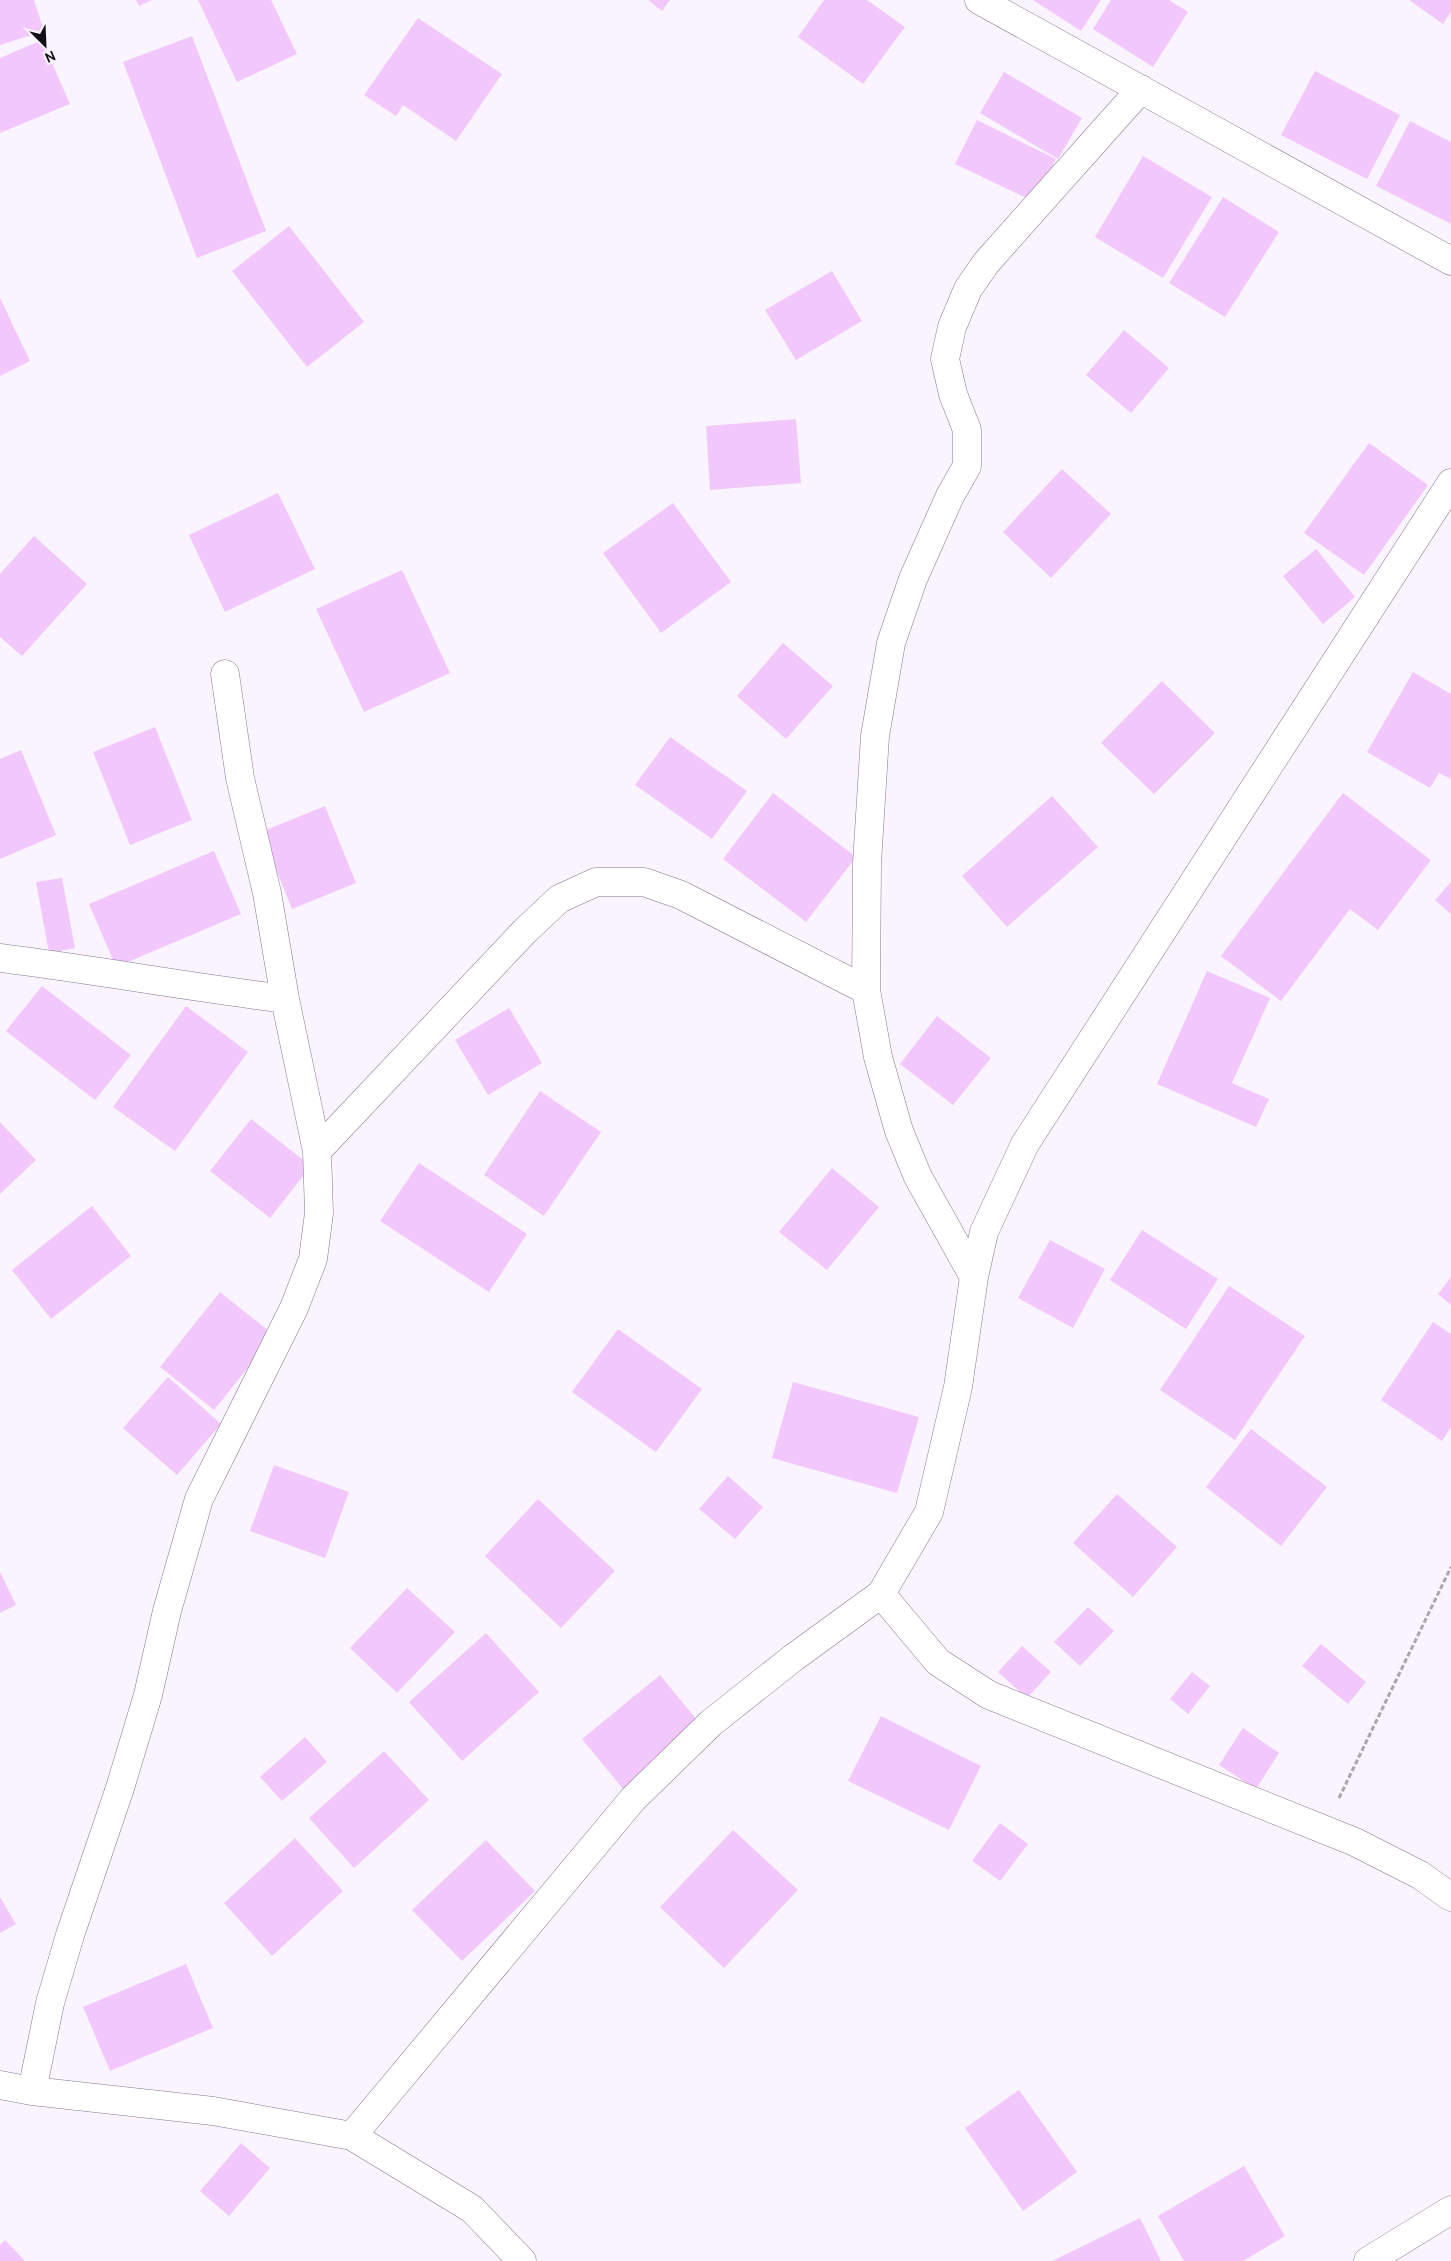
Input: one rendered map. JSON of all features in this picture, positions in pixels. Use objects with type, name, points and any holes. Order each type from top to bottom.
[{"type":"street","points":[[979,0],[1451,261]]},
{"type":"street","points":[[974,1277],[918,1177],[899,1131],[878,1057],[866,990],[867,863],[875,736],[891,643],[913,579],[950,496],[967,466],[967,430],[954,394],[945,359],[952,327],[968,289],[986,263],[1141,89]]},
{"type":"street","points":[[352,2136],[633,1799],[711,1722],[793,1658],[881,1594],[928,1512],[958,1387],[974,1277],[984,1232],[1025,1144],[1451,482]]},
{"type":"street","points":[[32,2091],[50,2003],[70,1935],[120,1788],[148,1696],[167,1611],[199,1499],[294,1308],[313,1258],[319,1213],[317,1151],[285,999],[267,893],[240,778],[225,674]]},
{"type":"street","points":[[317,1151],[525,931],[560,900],[596,882],[644,882],[681,895],[866,990]]},
{"type":"street","points":[[0,958],[285,999]]},
{"type":"street","points":[[881,1594],[938,1662],[989,1695],[1355,1842],[1420,1875],[1451,1897]]},
{"type":"street","points":[[0,2085],[32,2091],[213,2111],[352,2136],[472,2209],[522,2261]]},
{"type":"street","points":[[1368,2261],[1451,2210]]},
{"type":"path","points":[[1323,1830],[1451,1567]]},
{"type":"building","points":[[0,0],[34,0],[44,31],[0,45]]},
{"type":"building","points":[[136,0],[152,0],[139,6]]},
{"type":"building","points":[[198,0],[271,0],[297,54],[237,82]]},
{"type":"building","points":[[648,0],[670,0],[662,11]]},
{"type":"building","points":[[824,0],[867,0],[905,27],[863,84],[798,37]]},
{"type":"building","points":[[1033,0],[1101,0],[1081,31]]},
{"type":"building","points":[[1111,0],[1169,0],[1188,12],[1153,67],[1093,29]]},
{"type":"building","points":[[1409,0],[1451,0],[1451,12],[1443,24]]},
{"type":"building","points":[[418,18],[502,74],[456,141],[403,105],[396,116],[364,95]]},
{"type":"building","points":[[192,36],[266,231],[197,258],[123,62]]},
{"type":"building","points":[[42,40],[70,104],[0,133],[0,58]]},
{"type":"building","points":[[1315,71],[1400,115],[1367,179],[1281,135]]},
{"type":"building","points":[[1004,72],[1082,118],[1058,159],[980,113]]},
{"type":"building","points":[[977,120],[1056,159],[1035,202],[955,164]]},
{"type":"building","points":[[1410,121],[1451,142],[1451,224],[1376,186]]},
{"type":"building","points":[[1143,156],[1212,197],[1163,278],[1095,237]]},
{"type":"building","points":[[1223,197],[1279,232],[1225,317],[1169,283]]},
{"type":"building","points":[[289,226],[364,322],[307,367],[232,271]]},
{"type":"building","points":[[832,271],[862,321],[796,360],[765,310]]},
{"type":"building","points":[[0,298],[30,361],[0,376]]},
{"type":"building","points":[[1124,330],[1169,368],[1131,413],[1086,375]]},
{"type":"building","points":[[796,419],[801,483],[710,490],[706,426]]},
{"type":"building","points":[[1369,443],[1428,485],[1364,575],[1304,533]]},
{"type":"building","points":[[1062,469],[1111,514],[1051,578],[1003,532]]},
{"type":"building","points":[[278,493],[315,569],[225,612],[189,535]]},
{"type":"building","points":[[673,503],[731,582],[661,633],[603,553]]},
{"type":"building","points":[[34,536],[87,584],[22,656],[0,637],[0,574]]},
{"type":"building","points":[[1316,549],[1355,597],[1323,624],[1283,576]]},
{"type":"building","points":[[402,570],[450,673],[364,712],[316,609]]},
{"type":"building","points":[[783,643],[833,686],[786,739],[737,696]]},
{"type":"building","points":[[1413,672],[1451,694],[1451,779],[1439,773],[1430,788],[1367,752]]},
{"type":"building","points":[[1162,681],[1215,733],[1154,794],[1101,743]]},
{"type":"building","points":[[155,727],[192,820],[130,845],[93,752]]},
{"type":"building","points":[[670,737],[747,791],[712,839],[635,785]]},
{"type":"building","points":[[21,750],[56,835],[0,859],[0,759]]},
{"type":"building","points":[[773,793],[856,857],[806,922],[723,859]]},
{"type":"building","points":[[1343,793],[1431,860],[1378,930],[1350,909],[1281,1001],[1221,956]]},
{"type":"building","points":[[1052,796],[1098,847],[1007,927],[962,876]]},
{"type":"building","points":[[325,806],[356,883],[292,909],[261,832]]},
{"type":"building","points":[[214,851],[241,914],[116,967],[89,904]]},
{"type":"building","points":[[62,878],[75,948],[49,953],[36,882]]},
{"type":"building","points":[[1451,882],[1451,914],[1435,900]]},
{"type":"building","points":[[1207,971],[1270,998],[1232,1083],[1269,1099],[1256,1127],[1157,1084]]},
{"type":"building","points":[[42,986],[131,1055],[95,1100],[6,1031]]},
{"type":"building","points":[[186,1006],[248,1052],[175,1151],[113,1107]]},
{"type":"building","points":[[509,1008],[542,1063],[488,1095],[455,1040]]},
{"type":"building","points":[[937,1016],[991,1058],[953,1105],[900,1064]]},
{"type":"building","points":[[540,1091],[601,1132],[544,1216],[484,1175]]},
{"type":"building","points":[[251,1119],[311,1166],[270,1218],[210,1171]]},
{"type":"building","points":[[0,1122],[36,1160],[0,1194]]},
{"type":"building","points":[[419,1163],[527,1234],[489,1292],[380,1221]]},
{"type":"building","points":[[832,1168],[879,1207],[827,1270],[779,1232]]},
{"type":"building","points":[[92,1206],[131,1256],[51,1319],[12,1270]]},
{"type":"building","points":[[1142,1230],[1218,1279],[1186,1329],[1110,1280]]},
{"type":"building","points":[[1050,1240],[1105,1269],[1073,1328],[1018,1298]]},
{"type":"building","points":[[1451,1277],[1451,1305],[1438,1294]]},
{"type":"building","points":[[1229,1286],[1305,1336],[1235,1440],[1160,1390]]},
{"type":"building","points":[[220,1292],[274,1335],[214,1410],[160,1367]]},
{"type":"building","points":[[1433,1322],[1451,1334],[1451,1427],[1442,1441],[1381,1400]]},
{"type":"building","points":[[618,1329],[702,1389],[656,1452],[572,1392]]},
{"type":"building","points":[[168,1377],[221,1424],[177,1475],[123,1428]]},
{"type":"building","points":[[793,1382],[919,1417],[897,1493],[772,1458]]},
{"type":"building","points":[[1251,1429],[1327,1487],[1281,1546],[1206,1487]]},
{"type":"building","points":[[274,1465],[349,1492],[325,1558],[250,1531]]},
{"type":"building","points":[[728,1476],[763,1507],[735,1539],[699,1509]]},
{"type":"building","points":[[1117,1494],[1177,1547],[1133,1597],[1073,1543]]},
{"type":"building","points":[[538,1499],[615,1571],[561,1628],[485,1556]]},
{"type":"building","points":[[0,1572],[16,1605],[0,1613]]},
{"type":"building","points":[[407,1588],[455,1632],[397,1693],[350,1648]]},
{"type":"building","points":[[1088,1607],[1114,1631],[1080,1666],[1054,1642]]},
{"type":"building","points":[[486,1633],[539,1692],[462,1761],[409,1702]]},
{"type":"building","points":[[1321,1644],[1366,1682],[1348,1704],[1302,1666]]},
{"type":"building","points":[[1022,1646],[1051,1672],[1027,1698],[998,1672]]},
{"type":"building","points":[[1192,1672],[1210,1686],[1188,1714],[1170,1699]]},
{"type":"building","points":[[660,1675],[702,1726],[624,1790],[582,1739]]},
{"type":"building","points":[[881,1716],[981,1766],[949,1830],[848,1781]]},
{"type":"building","points":[[1243,1728],[1279,1753],[1256,1789],[1219,1765]]},
{"type":"building","points":[[305,1737],[327,1762],[282,1801],[260,1777]]},
{"type":"building","points":[[384,1751],[429,1800],[354,1868],[309,1818]]},
{"type":"building","points":[[1000,1823],[1028,1844],[1000,1881],[972,1861]]},
{"type":"building","points":[[733,1830],[798,1890],[724,1968],[660,1907]]},
{"type":"building","points":[[295,1838],[343,1891],[272,1956],[224,1903]]},
{"type":"building","points":[[486,1840],[535,1891],[462,1961],[412,1910]]},
{"type":"building","points":[[0,1897],[16,1924],[0,1933]]},
{"type":"building","points":[[186,1964],[213,2028],[110,2071],[83,2007]]},
{"type":"building","points":[[1019,2090],[1077,2172],[1023,2211],[965,2128]]},
{"type":"building","points":[[241,2143],[270,2168],[229,2216],[200,2191]]},
{"type":"building","points":[[1244,2166],[1285,2236],[1243,2261],[1184,2261],[1158,2216]]},
{"type":"building","points":[[1140,2218],[1161,2261],[1052,2261]]},
{"type":"building","points":[[5,2240],[25,2261],[0,2261],[0,2245]]}]
